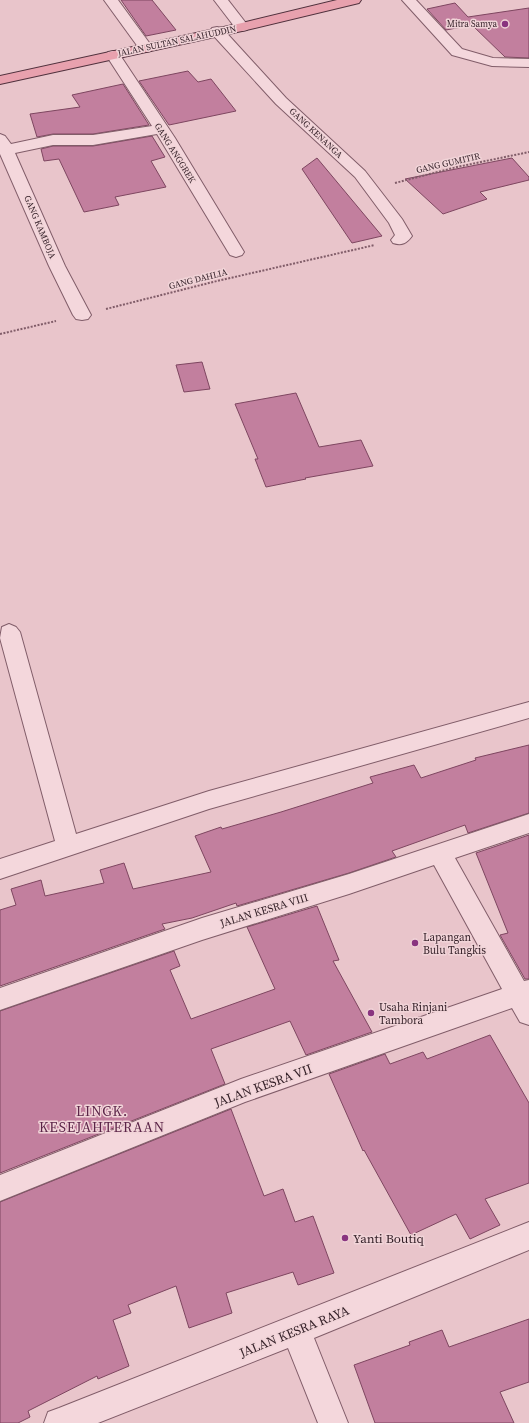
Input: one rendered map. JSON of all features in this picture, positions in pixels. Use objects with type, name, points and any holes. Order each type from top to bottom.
[{"type":"main road","name":"JALAN SULTAN SALAHUDDIN","points":[[0,80],[217,31],[242,27],[354,0]]},
{"type":"street","points":[[111,0],[146,48]]},
{"type":"street","points":[[221,0],[242,27]]},
{"type":"street","points":[[409,0],[435,30],[457,52],[492,62],[529,63]]},
{"type":"street","name":"GANG KENANGA","points":[[217,31],[281,101],[360,174],[396,222],[404,236],[399,240]]},
{"type":"street","name":"GANG ANGGREK","points":[[113,55],[167,138],[236,252]]},
{"type":"street","points":[[3,145],[65,139],[76,141],[93,140],[160,129]]},
{"type":"street","name":"GANG KAMBOJA","points":[[3,145],[57,266],[82,315]]},
{"type":"street","points":[[9,632],[68,847]]},
{"type":"street","points":[[0,869],[209,800],[529,710]]},
{"type":"street","name":"JALAN KESRA VIII","points":[[0,999],[202,929],[349,884],[529,823]]},
{"type":"street","points":[[440,853],[525,1000]]},
{"type":"street","name":"JALAN KESRA VII","points":[[0,1188],[241,1091],[525,1000]]},
{"type":"street","name":"JALAN KESRA RAYA","points":[[59,1423],[296,1330],[529,1236]]},
{"type":"street","points":[[296,1330],[333,1423]]},
{"type":"path","name":"GANG GUMITIR","points":[[372,190],[457,167],[529,152]]},
{"type":"path","name":"GANG DAHLIA","points":[[0,334],[217,281],[399,240]]},
{"type":"building","points":[[121,0],[152,0],[176,30],[146,36]]},
{"type":"building","points":[[455,3],[468,17],[529,8],[529,58],[505,57],[472,25],[446,30],[427,9]]},
{"type":"building","points":[[188,71],[198,82],[211,79],[236,111],[169,125],[139,81]]},
{"type":"building","points":[[123,84],[149,125],[93,134],[53,134],[37,137],[30,114],[80,107],[72,95]]},
{"type":"building","points":[[152,136],[165,157],[151,161],[166,187],[115,197],[119,205],[84,212],[59,159],[44,161],[41,149],[53,146],[93,146]]},
{"type":"building","points":[[317,158],[382,236],[352,243],[302,169]]},
{"type":"building","points":[[512,158],[529,177],[529,180],[480,192],[487,199],[443,214],[405,179]]},
{"type":"building","points":[[202,362],[210,389],[184,392],[176,365]]},
{"type":"building","points":[[296,393],[319,447],[361,440],[373,466],[305,478],[306,479],[266,487],[255,459],[258,459],[235,404]]},
{"type":"building","points":[[529,745],[529,813],[468,833],[465,825],[392,851],[396,857],[349,873],[237,906],[236,903],[192,918],[162,924],[165,929],[0,986],[0,910],[16,905],[11,889],[41,880],[45,896],[104,883],[100,870],[124,863],[133,889],[211,872],[195,836],[221,827],[222,829],[281,812],[373,783],[370,777],[414,765],[421,778],[476,760],[475,758]]},
{"type":"building","points":[[529,835],[529,979],[525,979],[500,935],[508,933],[476,853]]},
{"type":"building","points":[[317,906],[339,960],[333,961],[372,1032],[306,1055],[290,1021],[211,1049],[225,1084],[0,1173],[0,1011],[174,951],[180,966],[170,970],[191,1019],[275,989],[247,927]]},
{"type":"building","points":[[490,1035],[529,1103],[529,1183],[485,1199],[500,1225],[470,1239],[456,1214],[411,1235],[364,1150],[363,1151],[329,1074],[385,1054],[390,1064],[423,1052],[427,1059]]},
{"type":"building","points":[[231,1109],[264,1196],[283,1189],[295,1222],[313,1216],[334,1273],[298,1285],[293,1272],[226,1293],[232,1313],[189,1328],[176,1286],[128,1305],[131,1313],[113,1320],[129,1366],[98,1379],[97,1376],[28,1411],[30,1417],[18,1423],[0,1423],[0,1202]]},
{"type":"building","points":[[529,1319],[529,1382],[500,1392],[514,1423],[375,1423],[354,1365],[410,1345],[409,1342],[442,1330],[449,1347]]},
{"type":"place","name":"Mitra Samya","points":[[505,24]]},
{"type":"place","name":"Lapangan Bulu Tangkis","points":[[415,943]]},
{"type":"place","name":"Usaha Rinjani Tambora","points":[[371,1013]]},
{"type":"place","name":"Yanti Boutiq","points":[[345,1238]]},
{"type":"district","name":"LINGK. KESEJAHTERAAN","points":[[102,1120]]}]
